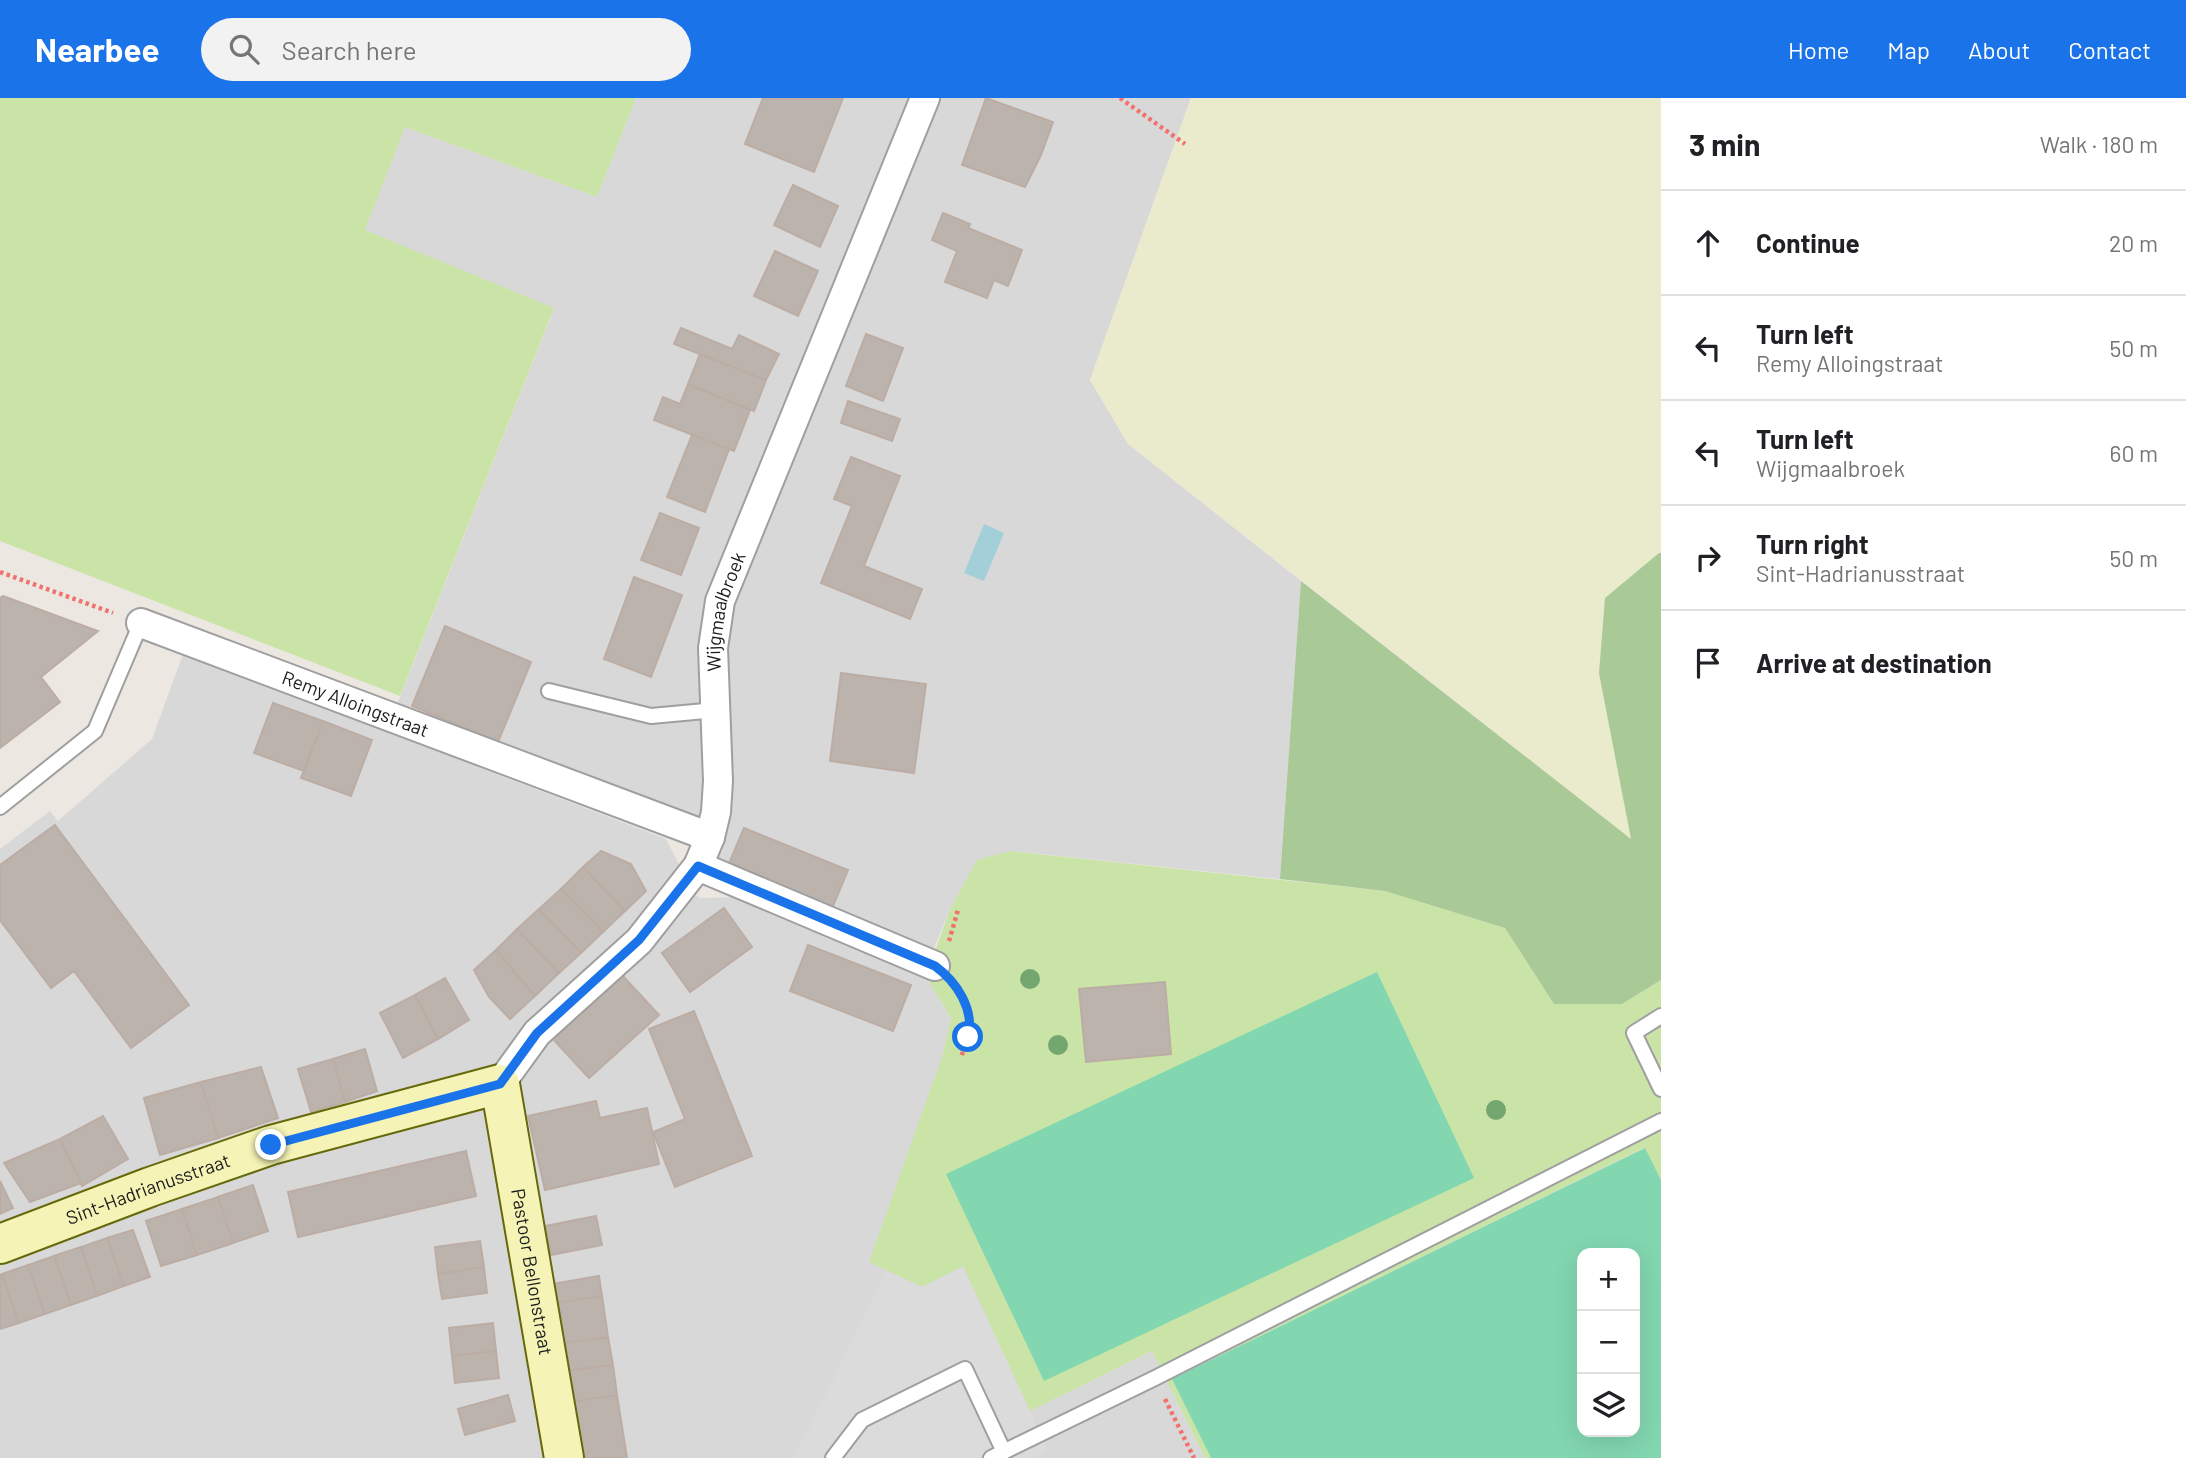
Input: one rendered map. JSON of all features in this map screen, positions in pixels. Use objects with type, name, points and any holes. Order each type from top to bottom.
[{"type":"street","name":"Wijgmaalbroek","points":[[500,1084],[537,1033],[639,940],[698,866],[710,837],[716,812],[718,781],[713,648],[720,601],[925,98]]},
{"type":"street","name":"Remy Alloingstraat","points":[[141,623],[710,837]]},
{"type":"street","points":[[698,866],[935,966]]},
{"type":"street","name":"Sint-Hadrianusstraat","points":[[0,1244],[271,1145],[500,1084]]},
{"type":"street","name":"Pastoor Bellonstraat","points":[[500,1084],[564,1458]]},
{"type":"lane","points":[[0,807],[95,731],[141,623]]},
{"type":"lane","points":[[550,691],[651,716],[716,710]]},
{"type":"lane","points":[[1661,1016],[1634,1033],[1661,1089]]},
{"type":"lane","points":[[833,1458],[862,1420],[965,1369],[997,1455],[1155,1378],[1661,1121]]},
{"type":"path","points":[[1120,98],[1185,144]]},
{"type":"path","points":[[0,572],[141,623]]},
{"type":"path","points":[[935,966],[957,987],[971,1024],[961,1058]]},
{"type":"path","points":[[1155,1378],[1194,1458]]},
{"type":"shaded area","points":[[636,98],[1191,98],[1090,380],[1128,444],[1301,581],[1280,879],[1010,851],[950,909],[934,948],[713,866],[721,846],[396,707],[554,309],[364,230],[405,127],[597,197]]},
{"type":"shaded area","points":[[183,654],[666,839],[695,895],[701,898],[740,897],[867,947],[926,977],[951,1018],[942,1057],[963,1266],[1030,1411],[1152,1351],[1205,1458],[0,1458],[0,849],[50,811],[58,821],[152,739]]},
{"type":"shaded area","points":[[963,1266],[1048,1451],[1033,1458],[794,1458],[887,1271],[922,1287]]},
{"type":"green space","points":[[0,98],[636,98],[597,197],[405,127],[365,230],[554,308],[400,696],[0,541]]},
{"type":"green space","points":[[1191,98],[1661,98],[1661,553],[1599,673],[1632,840],[1128,444],[1090,380]]},
{"type":"green space","points":[[1659,553],[1661,980],[1622,1004],[1554,1004],[1505,928],[1385,891],[1280,879],[1301,581],[1631,839],[1599,673],[1605,598]]},
{"type":"green space","points":[[1010,851],[1385,891],[1505,928],[1554,1004],[1622,1004],[1661,980],[1661,1180],[1644,1148],[1172,1379],[1211,1458],[1205,1458],[1152,1351],[1030,1411],[963,1267],[922,1287],[869,1262],[942,1057],[951,1018],[926,977],[950,909],[977,860]]},
{"type":"green space","points":[[1377,972],[1474,1178],[1044,1381],[946,1174]]},
{"type":"green space","points":[[1645,1148],[1661,1180],[1661,1458],[1211,1458],[1172,1379]]},
{"type":"water","points":[[984,524],[1004,533],[984,581],[964,573]]},
{"type":"building","points":[[763,98],[843,98],[814,172],[745,144]]},
{"type":"building","points":[[986,98],[1053,122],[1025,187],[962,165]]},
{"type":"building","points":[[793,185],[838,206],[820,247],[774,225]]},
{"type":"building","points":[[943,213],[970,224],[968,228],[1022,250],[1008,286],[994,280],[987,298],[945,282],[957,251],[932,240]]},
{"type":"building","points":[[775,251],[818,271],[798,316],[754,296]]},
{"type":"building","points":[[681,328],[732,349],[739,335],[779,354],[766,380],[674,344]]},
{"type":"building","points":[[866,334],[903,348],[883,401],[846,386]]},
{"type":"building","points":[[700,354],[766,380],[754,411],[688,384]]},
{"type":"building","points":[[688,384],[750,410],[734,451],[654,420],[663,397],[680,404]]},
{"type":"building","points":[[848,401],[900,419],[892,441],[841,423]]},
{"type":"building","points":[[692,435],[729,449],[705,512],[667,497]]},
{"type":"building","points":[[851,457],[900,476],[864,566],[922,589],[910,619],[821,583],[852,506],[834,499]]},
{"type":"building","points":[[660,513],[699,528],[681,575],[641,560]]},
{"type":"building","points":[[634,577],[682,595],[651,677],[604,659]]},
{"type":"building","points":[[3,596],[98,631],[41,677],[60,702],[0,748],[0,598]]},
{"type":"building","points":[[445,626],[531,662],[498,742],[412,706]]},
{"type":"building","points":[[841,673],[926,684],[914,773],[830,761]]},
{"type":"building","points":[[273,703],[323,721],[304,771],[254,753]]},
{"type":"building","points":[[323,721],[372,740],[351,796],[301,778]]},
{"type":"building","points":[[55,825],[189,1005],[131,1048],[74,971],[51,988],[0,920],[0,865]]},
{"type":"building","points":[[744,828],[848,870],[831,911],[727,868]]},
{"type":"building","points":[[601,851],[631,864],[646,891],[625,911],[583,867]]},
{"type":"building","points":[[583,867],[625,911],[603,932],[561,889]]},
{"type":"building","points":[[561,889],[603,932],[581,953],[539,909]]},
{"type":"building","points":[[724,908],[752,947],[690,992],[662,953]]},
{"type":"building","points":[[539,909],[581,953],[559,973],[517,929]]},
{"type":"building","points":[[517,929],[559,973],[535,996],[496,950]]},
{"type":"building","points":[[808,945],[911,985],[893,1031],[790,991]]},
{"type":"building","points":[[496,950],[535,996],[510,1019],[489,997],[474,970]]},
{"type":"building","points":[[622,975],[659,1015],[589,1078],[553,1039]]},
{"type":"building","points":[[445,978],[469,1020],[438,1039],[415,995]]},
{"type":"building","points":[[1165,982],[1171,1054],[1086,1062],[1079,989]]},
{"type":"building","points":[[415,995],[438,1039],[403,1058],[380,1013]]},
{"type":"building","points":[[694,1011],[752,1156],[675,1187],[653,1132],[685,1119],[649,1029]]},
{"type":"building","points":[[365,1049],[377,1091],[345,1102],[333,1059]]},
{"type":"building","points":[[333,1059],[345,1102],[311,1112],[298,1069]]},
{"type":"building","points":[[261,1067],[278,1118],[218,1138],[201,1082]]},
{"type":"building","points":[[201,1082],[218,1138],[160,1155],[144,1098]]},
{"type":"building","points":[[596,1101],[600,1118],[647,1108],[659,1164],[545,1190],[528,1116]]},
{"type":"building","points":[[103,1116],[128,1159],[82,1186],[60,1139]]},
{"type":"building","points":[[60,1139],[81,1183],[30,1202],[4,1163]]},
{"type":"building","points":[[466,1151],[476,1196],[298,1237],[288,1192]]},
{"type":"building","points":[[0,1181],[13,1208],[0,1214]]},
{"type":"building","points":[[253,1185],[268,1231],[233,1243],[218,1197]]},
{"type":"building","points":[[218,1197],[233,1243],[197,1255],[182,1209]]},
{"type":"building","points":[[182,1209],[197,1255],[161,1266],[146,1221]]},
{"type":"building","points":[[596,1216],[602,1245],[551,1255],[545,1226]]},
{"type":"building","points":[[133,1230],[150,1277],[124,1286],[107,1238]]},
{"type":"building","points":[[107,1238],[124,1286],[97,1296],[81,1247]]},
{"type":"building","points":[[480,1241],[484,1267],[438,1274],[435,1247]]},
{"type":"building","points":[[81,1247],[97,1296],[71,1305],[54,1256]]},
{"type":"building","points":[[54,1256],[71,1305],[45,1314],[28,1265]]},
{"type":"building","points":[[28,1265],[45,1314],[19,1323],[2,1274]]},
{"type":"building","points":[[484,1267],[487,1293],[442,1299],[438,1274]]},
{"type":"building","points":[[2,1274],[19,1323],[0,1329],[0,1275]]},
{"type":"building","points":[[599,1276],[602,1296],[555,1303],[552,1284]]},
{"type":"building","points":[[602,1296],[608,1337],[561,1343],[555,1303]]},
{"type":"building","points":[[493,1323],[496,1351],[452,1356],[449,1328]]},
{"type":"building","points":[[608,1337],[613,1365],[565,1371],[561,1343]]},
{"type":"building","points":[[496,1351],[499,1378],[455,1383],[452,1356]]},
{"type":"building","points":[[613,1365],[617,1395],[570,1402],[565,1371]]},
{"type":"building","points":[[508,1395],[515,1421],[465,1435],[458,1409]]},
{"type":"building","points":[[617,1395],[627,1458],[578,1458],[570,1402]]},
{"type":"route","points":[[271,1145],[500,1084],[537,1033],[639,940],[698,866],[935,966],[957,987],[971,1024],[968,1037]]}]
